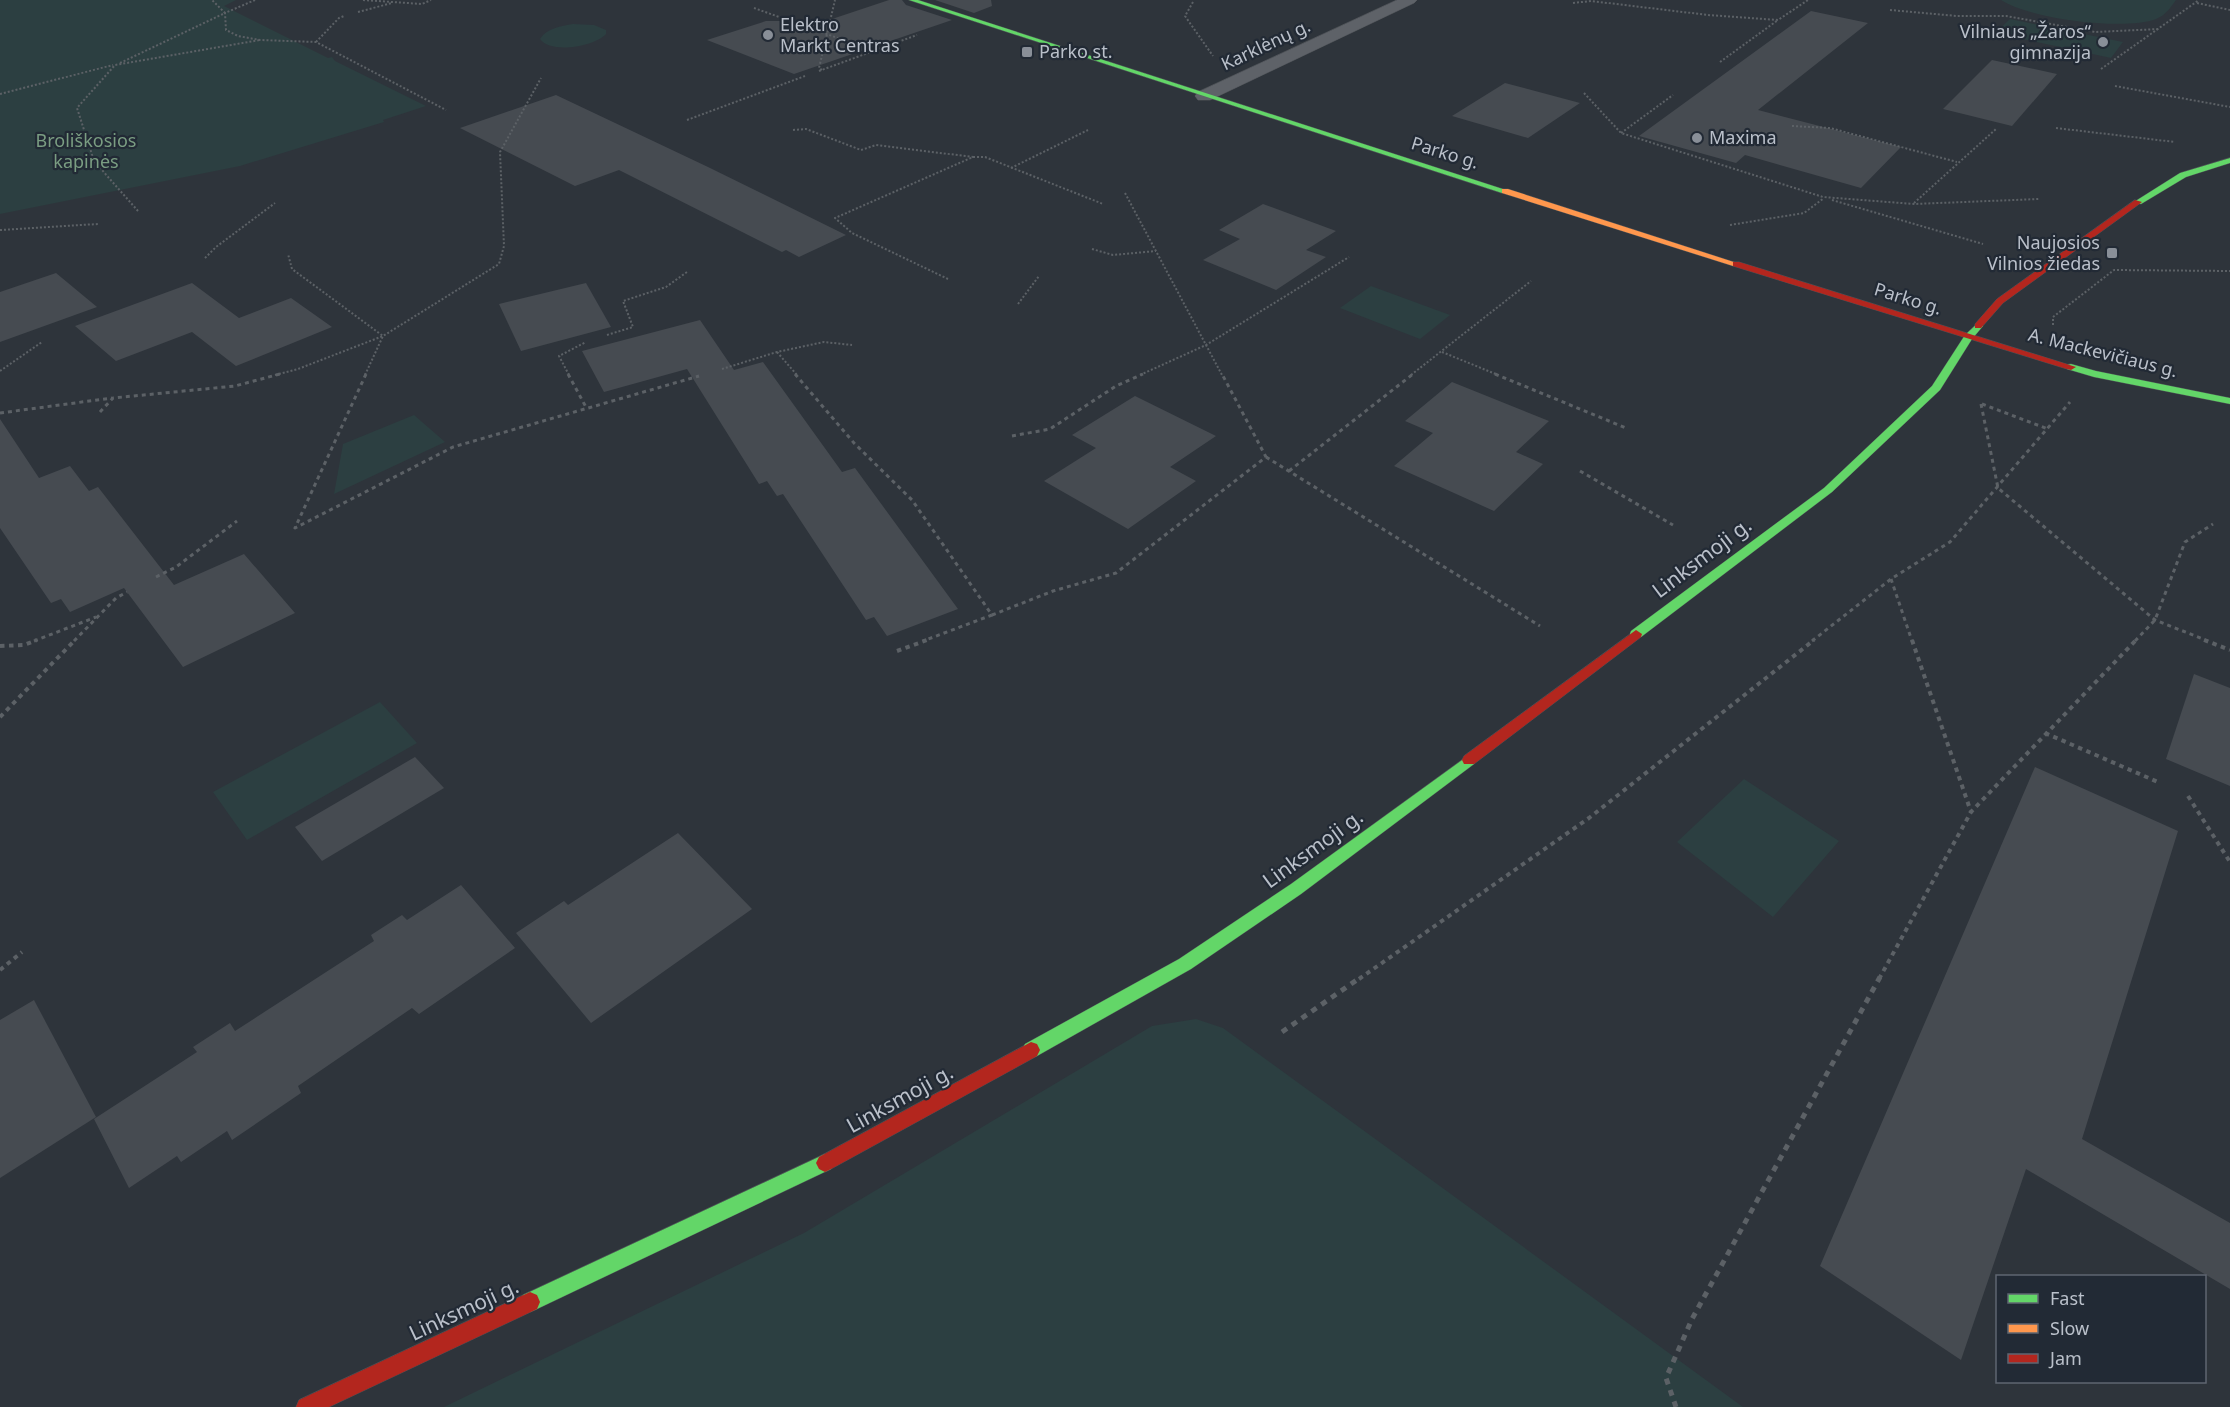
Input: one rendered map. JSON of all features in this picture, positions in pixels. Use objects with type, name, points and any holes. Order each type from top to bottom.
[{"type":"main road","name":"Parko g.","points":[[912,0],[1204,96],[1968,337]]},
{"type":"main road","name":"Linksmoji g.","points":[[306,1407],[847,1152],[1185,964],[1296,889],[1828,490],[1936,388],[1968,337],[2000,301],[2151,192],[2183,175],[2230,160]]},
{"type":"main road","name":"A. Mackevičiaus g.","points":[[1968,337],[2094,374],[2230,401]]},
{"type":"street","name":"Karklėnų g.","points":[[1204,96],[1409,0]]},
{"type":"path","points":[[212,0],[225,13],[226,30],[238,36],[260,40],[316,42],[446,110]]},
{"type":"path","points":[[138,211],[94,161],[77,108],[115,65],[255,0]]},
{"type":"path","points":[[363,0],[423,4],[431,0]]},
{"type":"path","points":[[835,0],[826,33],[819,68],[821,70],[927,32]]},
{"type":"path","points":[[1720,62],[1808,0]]},
{"type":"path","points":[[1573,3],[1591,1],[1708,15],[1778,20]]},
{"type":"path","points":[[2101,69],[2198,1],[2230,10]]},
{"type":"path","points":[[358,12],[395,2]]},
{"type":"path","points":[[1193,2],[1185,16],[1215,58]]},
{"type":"path","points":[[754,8],[874,51]]},
{"type":"path","points":[[1890,10],[1957,16],[2006,16],[2095,32],[2160,29]]},
{"type":"path","points":[[316,42],[339,18],[344,16]]},
{"type":"path","points":[[0,94],[115,65],[260,40]]},
{"type":"path","points":[[687,120],[805,76]]},
{"type":"path","points":[[0,413],[112,398],[235,387],[298,369],[383,336],[498,264],[504,246],[500,152],[541,78]]},
{"type":"path","points":[[2115,86],[2230,107]]},
{"type":"path","points":[[1584,93],[1621,133],[1823,197],[1983,244]]},
{"type":"path","points":[[1621,133],[1672,96]]},
{"type":"path","points":[[1792,126],[1830,128],[1957,162]]},
{"type":"path","points":[[2056,128],[2178,142]]},
{"type":"path","points":[[792,130],[806,129],[861,150],[876,145],[985,158],[1103,204]]},
{"type":"path","points":[[1914,204],[1957,162],[1996,129]]},
{"type":"path","points":[[1011,168],[1088,130]]},
{"type":"path","points":[[948,279],[852,232],[835,218],[973,157]]},
{"type":"path","points":[[1125,193],[1266,457],[1540,626]]},
{"type":"path","points":[[1724,226],[1804,213],[1823,197],[1914,204],[2039,199]]},
{"type":"path","points":[[205,258],[275,203]]},
{"type":"path","points":[[0,230],[98,224]]},
{"type":"path","points":[[1092,249],[1113,255],[1156,251]]},
{"type":"path","points":[[288,254],[292,269],[383,336]]},
{"type":"path","points":[[1012,435],[1050,429],[1116,386],[1206,345],[1349,257]]},
{"type":"path","points":[[2054,334],[2053,317],[2114,270],[2230,271]]},
{"type":"path","points":[[608,335],[633,327],[623,301],[666,287],[687,272]]},
{"type":"path","points":[[1018,304],[1039,276]]},
{"type":"path","points":[[1288,471],[1531,281]]},
{"type":"path","points":[[383,336],[295,528],[453,447],[699,376]]},
{"type":"path","points":[[0,371],[42,342]]},
{"type":"path","points":[[586,342],[559,356],[587,409]]},
{"type":"path","points":[[722,369],[777,352],[824,342],[852,345]]},
{"type":"path","points":[[1442,351],[1626,428]]},
{"type":"path","points":[[777,352],[854,443],[912,500],[992,615]]},
{"type":"path","points":[[100,412],[112,398]]},
{"type":"path","points":[[1282,1032],[1589,818],[1891,579],[1950,542],[2073,398]]},
{"type":"path","points":[[2048,429],[1981,404],[1998,488],[2155,621],[2230,650]]},
{"type":"path","points":[[897,651],[1053,591],[1116,573],[1266,457]]},
{"type":"path","points":[[1580,471],[1673,525]]},
{"type":"path","points":[[156,577],[176,567],[237,521]]},
{"type":"path","points":[[1676,1407],[1666,1378],[1692,1319],[1971,812],[2155,621],[2185,542],[2213,524]]},
{"type":"path","points":[[1891,579],[1971,812]]},
{"type":"path","points":[[0,717],[116,598],[127,592]]},
{"type":"path","points":[[0,646],[24,645],[99,616]]},
{"type":"path","points":[[2045,733],[2158,782]]},
{"type":"path","points":[[2188,796],[2230,862]]},
{"type":"path","points":[[0,970],[22,952]]},
{"type":"green space","name":"Broliškosios kapinės","points":[[0,0],[236,0],[224,6],[328,58],[332,57],[335,61],[426,106],[383,120],[384,122],[240,166],[0,214]]},
{"type":"green space","points":[[2001,0],[2176,0],[2165,13],[2156,19],[2122,24],[2054,18],[2015,7]]},
{"type":"green space","points":[[2010,19],[2123,42],[2111,58],[1995,33]]},
{"type":"green space","points":[[573,24],[594,25],[606,30],[606,34],[600,39],[572,47],[545,44],[540,39],[550,30]]},
{"type":"green space","points":[[1371,286],[1450,315],[1420,339],[1340,308]]},
{"type":"green space","points":[[414,415],[445,442],[334,494],[343,444]]},
{"type":"green space","points":[[380,702],[417,743],[247,840],[213,792]]},
{"type":"green space","points":[[1744,779],[1839,841],[1773,917],[1677,842]]},
{"type":"green space","points":[[1196,1019],[1223,1028],[1743,1407],[444,1407],[804,1233],[1152,1026]]},
{"type":"building","points":[[889,0],[902,0],[906,5],[952,20],[794,74],[707,40],[766,21],[784,21],[805,28]]},
{"type":"building","points":[[935,0],[991,0],[992,6],[974,13]]},
{"type":"building","points":[[1811,11],[1868,23],[1758,110],[1901,147],[1861,188],[1745,155],[1736,163],[1639,136]]},
{"type":"building","points":[[1992,60],[2057,74],[2012,126],[1943,109]]},
{"type":"building","points":[[1505,83],[1580,103],[1528,138],[1452,116]]},
{"type":"building","points":[[556,95],[846,235],[799,257],[786,250],[782,252],[619,170],[575,186],[460,128]]},
{"type":"building","points":[[1263,204],[1336,231],[1306,250],[1326,257],[1276,290],[1203,260],[1240,239],[1219,230]]},
{"type":"building","points":[[56,273],[97,307],[0,342],[0,292]]},
{"type":"building","points":[[192,283],[239,318],[291,298],[332,327],[236,366],[192,332],[116,361],[75,326]]},
{"type":"building","points":[[586,283],[611,327],[521,351],[499,304]]},
{"type":"building","points":[[700,320],[734,370],[763,362],[842,472],[855,468],[958,609],[887,636],[874,617],[866,620],[783,494],[777,496],[767,481],[759,484],[687,369],[604,392],[582,351]]},
{"type":"building","points":[[1452,382],[1549,421],[1516,452],[1543,464],[1494,511],[1394,466],[1433,433],[1405,421]]},
{"type":"building","points":[[1135,396],[1216,436],[1170,467],[1196,481],[1128,529],[1044,481],[1096,448],[1072,435]]},
{"type":"building","points":[[0,419],[39,478],[70,466],[89,491],[98,487],[174,585],[244,554],[295,613],[183,667],[124,588],[70,612],[61,599],[51,603],[0,528]]},
{"type":"building","points":[[2194,674],[2230,688],[2230,786],[2166,759]]},
{"type":"building","points":[[415,757],[444,788],[322,861],[295,827]]},
{"type":"building","points":[[2035,767],[2178,831],[2082,1139],[2230,1223],[2230,1289],[2026,1169],[1961,1360],[1820,1266]]},
{"type":"building","points":[[678,833],[752,909],[591,1023],[516,933],[564,901],[568,905]]},
{"type":"building","points":[[461,885],[515,948],[419,1014],[412,1008],[298,1086],[301,1093],[232,1140],[227,1131],[181,1162],[177,1156],[129,1188],[94,1119],[197,1052],[193,1047],[230,1023],[235,1031],[374,941],[371,935],[402,915],[407,920]]},
{"type":"building","points":[[34,1000],[96,1117],[0,1178],[0,1020]]},
{"type":"traffic: fast","points":[[912,0],[1505,191]]},
{"type":"traffic: fast","points":[[2138,202],[2183,175],[2230,160]]},
{"type":"traffic: fast","points":[[1636,634],[1828,490],[1936,388],[1968,337],[1978,326]]},
{"type":"traffic: fast","points":[[2071,367],[2094,374],[2230,401]]},
{"type":"traffic: fast","points":[[1031,1050],[1185,964],[1296,889],[1469,760]]},
{"type":"traffic: fast","points":[[530,1302],[825,1163]]},
{"type":"traffic: slow","points":[[1505,191],[1736,264]]},
{"type":"traffic: jam","points":[[1978,326],[2000,301],[2138,202]]},
{"type":"traffic: jam","points":[[1736,264],[2071,367]]},
{"type":"traffic: jam","points":[[1469,760],[1636,634]]},
{"type":"traffic: jam","points":[[825,1163],[1031,1050]]},
{"type":"traffic: jam","points":[[306,1407],[530,1302]]},
{"type":"place","name":"Elektro Markt Centras","points":[[768,35]]},
{"type":"place","name":"Vilniaus „Žaros“ gimnazija","points":[[2103,42]]},
{"type":"place","name":"Parko st.","points":[[1027,52]]},
{"type":"place","name":"Maxima","points":[[1697,138]]},
{"type":"place","name":"Naujosios Vilnios žiedas","points":[[2112,253]]}]
